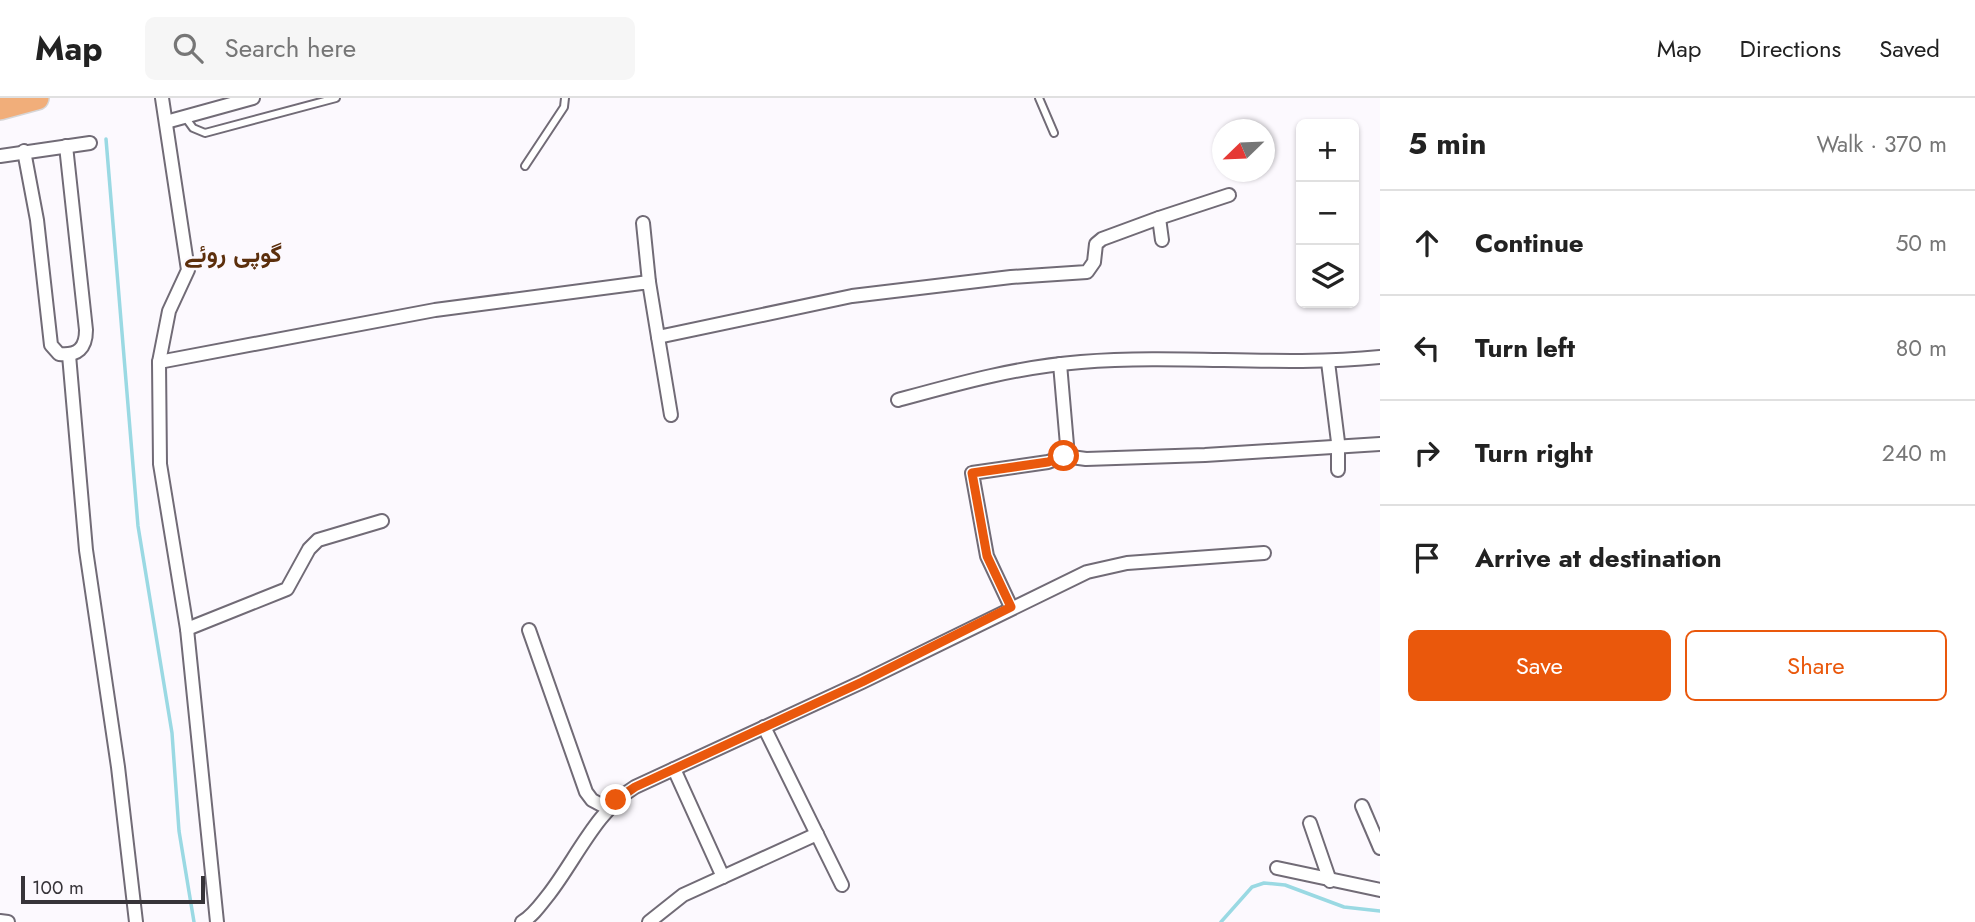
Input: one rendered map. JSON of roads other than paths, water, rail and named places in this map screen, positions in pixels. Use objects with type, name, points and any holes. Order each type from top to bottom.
[{"type":"highway","points":[[0,108],[37,98]]},
{"type":"street","points":[[162,98],[188,270],[169,311],[159,362],[160,464],[187,629],[217,922]]},
{"type":"street","points":[[166,122],[253,98]]},
{"type":"street","points":[[0,156],[90,143]]},
{"type":"street","points":[[24,151],[37,220],[51,345],[59,354],[69,355],[81,351],[86,343],[86,330],[66,146]]},
{"type":"street","points":[[658,337],[852,296],[1011,277],[1079,274],[1091,268],[1097,244],[1102,239],[1229,195]]},
{"type":"street","points":[[1159,218],[1162,240]]},
{"type":"street","points":[[643,223],[649,282],[671,415]]},
{"type":"street","points":[[159,362],[435,310],[649,282]]},
{"type":"street","points":[[69,355],[86,550],[118,767],[136,922]]},
{"type":"street","points":[[898,400],[1000,372],[1060,364],[1173,361],[1328,362],[1380,357]]},
{"type":"street","points":[[1328,362],[1338,447],[1338,470]]},
{"type":"street","points":[[1060,364],[1067,445],[1064,456]]},
{"type":"street","points":[[1011,607],[987,556],[972,473],[1048,462],[1064,456],[1086,459],[1380,444]]},
{"type":"street","points":[[187,629],[287,589],[309,549],[318,540],[382,521]]},
{"type":"street","points":[[522,922],[535,912],[570,867],[608,809],[625,793],[1071,578],[1108,565],[1264,553]]},
{"type":"street","points":[[529,630],[586,792],[592,800],[608,809]]},
{"type":"street","points":[[764,727],[842,885]]},
{"type":"street","points":[[674,769],[723,877]]},
{"type":"street","points":[[1362,806],[1380,848]]},
{"type":"street","points":[[1310,823],[1331,881]]},
{"type":"street","points":[[649,922],[683,895],[817,834]]},
{"type":"street","points":[[1277,868],[1380,890]]},
{"type":"street","points":[[0,921],[8,922]]},
{"type":"lane","points":[[185,117],[193,128],[205,133],[337,98]]},
{"type":"lane","points":[[525,166],[564,107],[565,98]]},
{"type":"lane","points":[[1039,98],[1054,133]]},
{"type":"waterway","points":[[106,139],[138,526],[172,733],[179,831],[194,922]]},
{"type":"waterway","points":[[1221,922],[1252,887],[1264,883],[1285,885],[1344,907],[1380,911]]},
{"type":"district","name":"گوپی روئے","points":[[233,253]]}]
